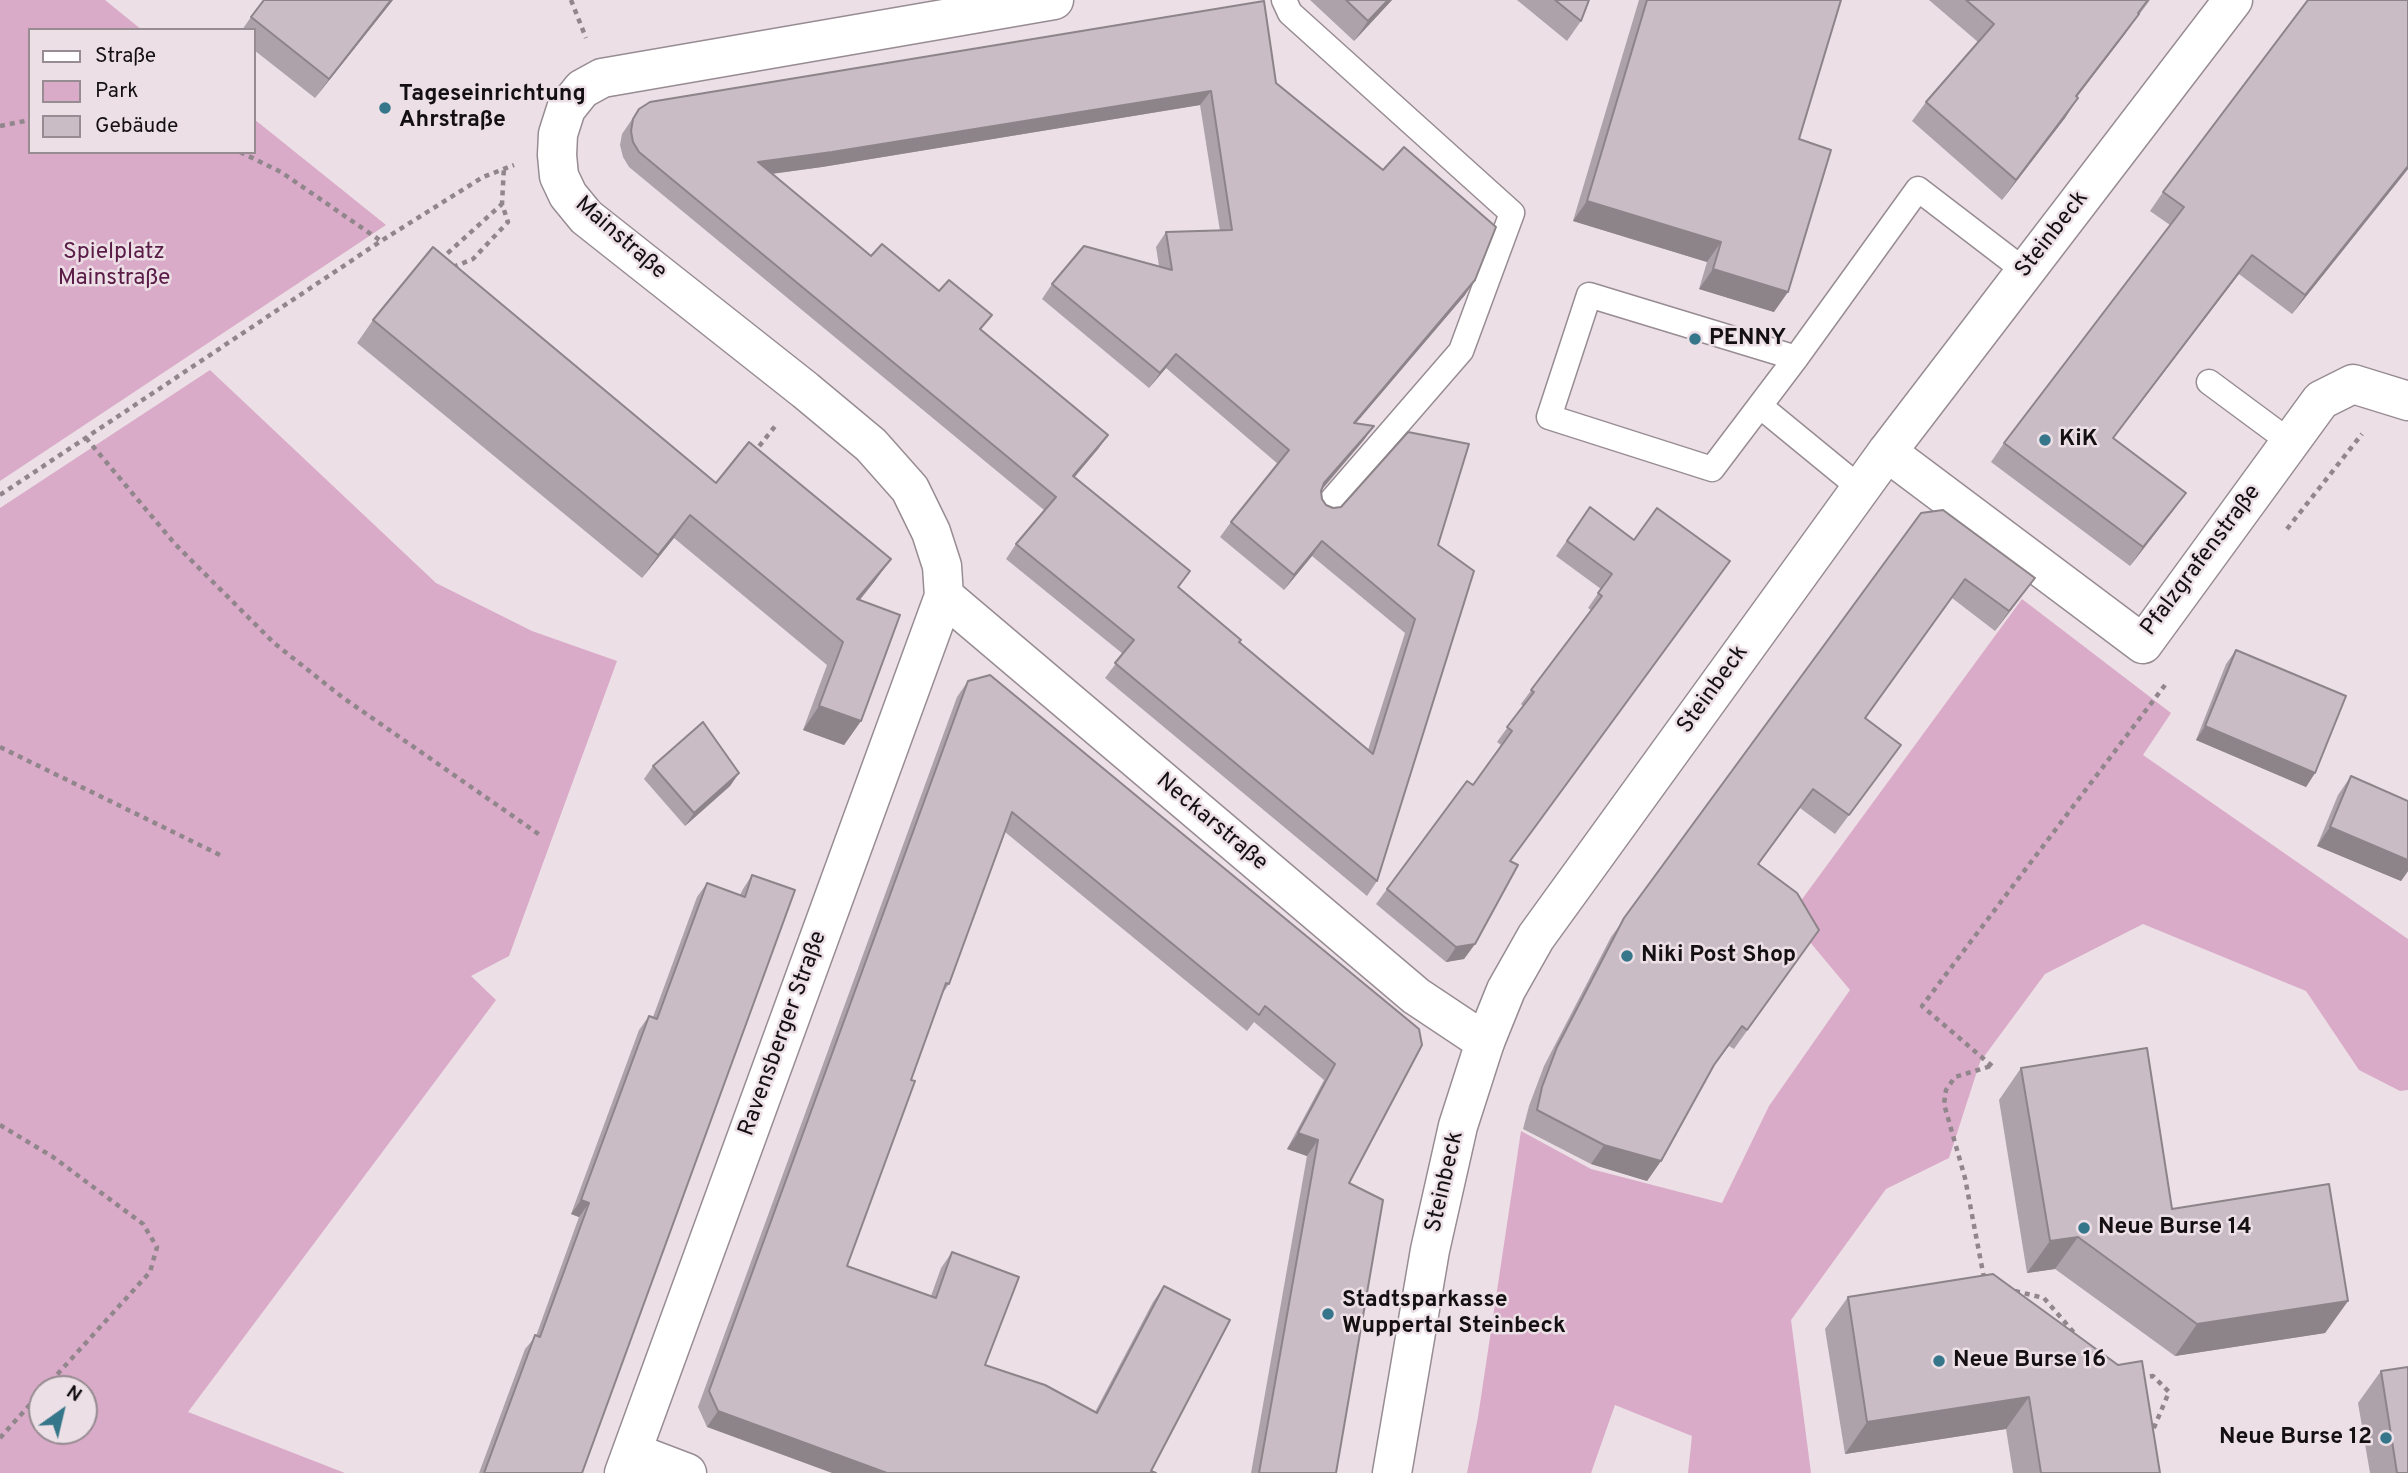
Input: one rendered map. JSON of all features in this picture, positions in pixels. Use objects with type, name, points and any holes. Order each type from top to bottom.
[{"type":"street","name":"Mainstraße","points":[[944,596],[942,566],[931,531],[910,489],[871,445],[586,217],[568,195],[559,176],[558,134],[566,110],[582,89],[602,78],[1054,0]]},
{"type":"street","name":"Steinbeck","points":[[1392,1473],[1430,1250],[1458,1126],[1485,1042],[1506,990],[1536,937],[1860,488],[2233,0]]},
{"type":"street","name":"Pfalzgrafenstraße","points":[[1887,452],[2143,644],[2321,400],[2353,384],[2408,401]]},
{"type":"street","name":"Neckarstraße","points":[[944,596],[1416,996],[1485,1042]]},
{"type":"street","name":"Ravensberger Straße","points":[[628,1463],[944,596]]},
{"type":"street","points":[[628,1463],[687,1473]]},
{"type":"lane","points":[[1284,0],[1290,13],[1512,213],[1461,351],[1325,508]]},
{"type":"lane","points":[[1797,358],[1588,295],[1549,417],[1712,469],[1797,358],[1918,189],[2025,271]]},
{"type":"lane","points":[[2209,382],[2290,442]]},
{"type":"lane","points":[[1760,406],[1860,488]]},
{"type":"path","points":[[0,126],[28,120]]},
{"type":"path","points":[[244,154],[281,172],[381,241]]},
{"type":"path","points":[[0,495],[381,241],[483,177],[503,167],[557,155]]},
{"type":"path","points":[[442,271],[473,259],[508,222],[502,204],[503,167]]},
{"type":"path","points":[[433,266],[502,204]]},
{"type":"path","points":[[748,460],[805,390]]},
{"type":"path","points":[[86,438],[175,544],[274,642],[342,697],[540,835]]},
{"type":"path","points":[[1985,1284],[1965,1178],[1944,1104],[1946,1090],[1955,1077],[1992,1066],[1922,1006],[2158,694]]},
{"type":"path","points":[[0,747],[222,856]]},
{"type":"path","points":[[0,1125],[54,1157],[143,1224],[157,1247],[150,1272],[57,1375]]},
{"type":"path","points":[[2008,1290],[2044,1298],[2080,1340]]},
{"type":"path","points":[[2129,1380],[2153,1376],[2169,1392],[2153,1430]]},
{"type":"path","points":[[0,1438],[28,1407]]},
{"type":"green space","name":"Spielplatz Mainstraße","points":[[0,0],[105,0],[140,28],[28,28],[28,154],[256,154],[256,121],[386,225],[0,481]]},
{"type":"green space","points":[[210,370],[436,583],[532,631],[617,661],[509,956],[471,976],[496,1000],[188,1412],[345,1473],[0,1473],[0,508]]},
{"type":"green space","points":[[2022,599],[2171,713],[2143,755],[2408,939],[2408,1090],[2400,1091],[2359,1070],[2306,991],[2143,924],[2045,974],[1980,1062],[1949,1158],[1886,1189],[1791,1320],[1811,1473],[1688,1473],[1692,1436],[1615,1405],[1591,1473],[1467,1473],[1478,1417],[1521,1131],[1591,1169],[1722,1203],[1769,1106],[1850,990],[1789,917]]},
{"type":"building","points":[[264,0],[391,0],[329,79],[251,17]]},
{"type":"building","points":[[1346,0],[1388,0],[1368,21]]},
{"type":"building","points":[[1555,0],[1589,0],[1581,21]]},
{"type":"building","points":[[1647,0],[1841,0],[1799,139],[1831,150],[1788,292],[1713,269],[1721,242],[1587,201]]},
{"type":"building","points":[[1966,0],[2148,0],[2016,180],[1926,102],[1994,24]]},
{"type":"building","points":[[2308,0],[2408,0],[2408,166],[2305,295],[2252,255],[2113,438],[2186,493],[2143,547],[2004,443],[2184,207],[2163,192]]},
{"type":"building","points":[[1264,1],[1276,83],[1383,170],[1404,147],[1496,227],[1475,280],[1354,423],[1374,426],[1324,483],[1321,491],[1326,505],[1341,507],[1408,432],[1469,444],[1438,545],[1474,571],[1377,881],[1115,663],[1134,640],[1016,544],[1056,497],[639,152],[631,131],[633,119],[639,109],[650,102]],"holes":[[[1211,91],[1232,230],[1166,232],[1172,270],[1084,246],[1052,284],[1160,373],[1176,354],[1289,450],[1231,522],[1294,575],[1322,541],[1415,619],[1373,754],[1178,587],[1190,571],[1073,476],[1108,435],[980,329],[992,315],[949,280],[939,291],[882,244],[871,256],[758,162]]]},
{"type":"building","points":[[433,247],[716,483],[749,442],[891,559],[857,599],[900,615],[861,721],[819,706],[843,642],[690,515],[658,555],[373,320]]},
{"type":"building","points":[[1590,507],[1634,540],[1657,508],[1730,561],[1510,861],[1518,865],[1475,944],[1456,947],[1387,889],[1467,781],[1473,785],[1512,731],[1507,727],[1534,692],[1531,690],[1602,596],[1598,593],[1612,574],[1567,541]]},
{"type":"building","points":[[1943,510],[2035,578],[2009,611],[1965,579],[1865,718],[1901,745],[1849,815],[1813,789],[1758,864],[1797,893],[1819,930],[1747,1030],[1742,1026],[1714,1065],[1661,1161],[1604,1145],[1537,1110],[1542,1087],[1557,1047],[1624,918],[1921,513]]},
{"type":"building","points":[[2236,650],[2346,696],[2315,773],[2205,726]]},
{"type":"building","points":[[990,675],[1419,1029],[1422,1045],[1349,1183],[1383,1200],[1336,1473],[1259,1473],[1318,1140],[1298,1133],[1335,1064],[1265,1006],[1259,1015],[1012,812],[949,984],[946,983],[911,1080],[915,1081],[847,1266],[936,1298],[952,1252],[1019,1277],[985,1365],[1045,1385],[1097,1413],[1164,1286],[1230,1320],[1151,1471],[1156,1473],[887,1473],[718,1411],[709,1391],[968,681]]},
{"type":"building","points":[[703,722],[739,773],[694,813],[653,766]]},
{"type":"building","points":[[2351,776],[2408,801],[2408,860],[2330,827]]},
{"type":"building","points":[[752,875],[795,890],[582,1473],[484,1473],[535,1335],[540,1337],[589,1203],[581,1200],[649,1016],[657,1019],[707,883],[745,897]]},
{"type":"building","name":"Neue Burse 14","points":[[2147,1048],[2172,1209],[2329,1184],[2348,1301],[2197,1324],[2078,1237],[2050,1241],[2021,1068]]},
{"type":"building","name":"Neue Burse 16","points":[[1993,1274],[2118,1365],[2142,1361],[2160,1473],[2041,1473],[2029,1397],[1867,1422],[1848,1297]]},
{"type":"building","points":[[2408,1367],[2408,1473],[2397,1473],[2381,1371]]},
{"type":"place","name":"Tageseinrichtung Ahrstraße","points":[[385,108]]},
{"type":"place","name":"PENNY","points":[[1695,339]]},
{"type":"place","name":"KiK","points":[[2045,440]]},
{"type":"place","name":"Niki Post Shop","points":[[1627,956]]},
{"type":"place","name":"Neue Burse 14","points":[[2084,1228]]},
{"type":"place","name":"Stadtsparkasse Wuppertal Steinbeck","points":[[1328,1314]]},
{"type":"place","name":"Neue Burse 16","points":[[1939,1361]]},
{"type":"place","name":"Neue Burse 12","points":[[2386,1438]]}]
